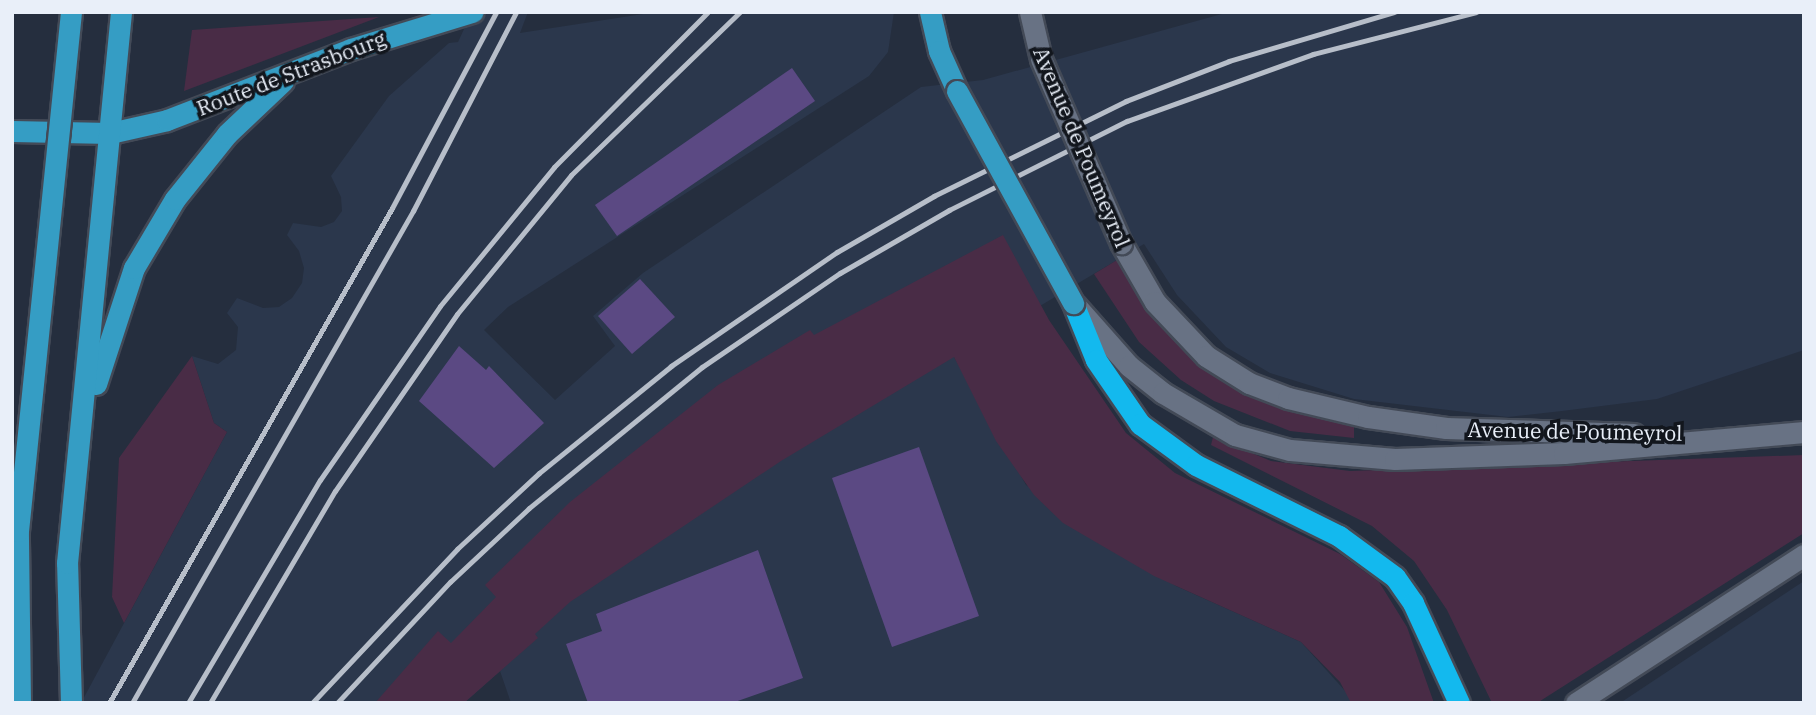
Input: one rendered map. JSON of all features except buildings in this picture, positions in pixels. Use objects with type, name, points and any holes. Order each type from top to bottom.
[{"type":"highway","points":[[1073,303],[1096,360],[1140,424],[1196,465],[1367,553],[1395,577],[1413,603],[1460,703]]},
{"type":"highway","points":[[1437,654],[1453,703]]},
{"type":"main road","points":[[20,703],[18,531],[71,12]]},
{"type":"main road","points":[[71,703],[67,563],[121,12]]},
{"type":"main road","name":"Route de Strasbourg","points":[[12,131],[110,133],[167,120],[298,68],[443,17],[472,12]]},
{"type":"main road","points":[[930,12],[939,51],[957,91],[1073,303]]},
{"type":"main road","points":[[81,437],[134,268],[181,190],[260,99],[298,68]]},
{"type":"street","name":"Avenue de Poumeyrol","points":[[1030,12],[1041,59],[1121,243],[1155,302],[1206,356],[1249,383],[1310,405],[1367,417],[1505,433],[1804,432]]},
{"type":"street","name":"Avenue de Poumeyrol","points":[[1073,303],[1129,366],[1163,393],[1235,435],[1290,450],[1395,459],[1564,453],[1804,432]]},
{"type":"street","points":[[1576,703],[1804,555]]},
{"type":"shaded area","points":[[472,12],[528,12],[520,33],[656,12],[894,12],[888,52],[869,76],[508,307],[484,330],[555,400],[615,346],[593,316],[643,273],[921,87],[983,80],[1229,12],[1804,12],[1804,350],[1657,399],[1508,417],[1354,399],[1270,373],[1226,347],[1177,295],[1144,244],[954,357],[1026,485],[1176,586],[1301,642],[1356,703],[511,703],[500,671],[464,703],[81,703],[227,432],[214,423],[192,356],[218,364],[236,350],[238,327],[227,313],[237,298],[263,308],[279,307],[292,298],[302,283],[304,268],[299,251],[287,235],[293,223],[321,227],[334,222],[342,211],[341,197],[331,176],[389,96],[449,43],[458,42]]},
{"type":"shaded area","points":[[379,17],[184,91],[192,30]]},
{"type":"shaded area","points":[[1003,235],[1049,320],[1126,433],[1175,473],[1340,554],[1379,582],[1407,627],[1434,703],[1351,703],[1340,682],[1301,642],[1154,576],[1063,523],[1034,495],[996,441],[954,357],[781,461],[570,602],[535,634],[538,638],[464,703],[375,703],[438,631],[451,643],[496,597],[485,585],[570,502],[718,385],[810,330],[814,335]]},
{"type":"shaded area","points":[[1117,260],[1159,325],[1195,361],[1261,401],[1354,427],[1354,438],[1290,431],[1214,401],[1181,380],[1139,342],[1094,274]]},
{"type":"shaded area","points":[[192,356],[214,423],[227,432],[124,623],[112,597],[119,458]]},
{"type":"shaded area","points":[[1213,437],[1271,461],[1350,471],[1804,455],[1804,533],[1537,703],[1492,703],[1447,610],[1414,561],[1372,526],[1211,445]]},
{"type":"shaded area","points":[[1804,581],[1804,703],[1620,703]]},
{"type":"railway","points":[[109,703],[392,208],[496,12]]},
{"type":"railway","points":[[132,703],[413,211],[516,12]]},
{"type":"railway","points":[[188,703],[320,480],[440,306],[554,167],[708,12]]},
{"type":"railway","points":[[210,703],[335,491],[457,314],[571,175],[740,12]]},
{"type":"railway","points":[[312,703],[457,549],[539,473],[671,366],[837,252],[934,196],[1126,101],[1229,61],[1394,12]]},
{"type":"railway","points":[[337,703],[450,582],[529,508],[702,367],[840,273],[949,210],[1127,121],[1313,54],[1476,12]]}]
